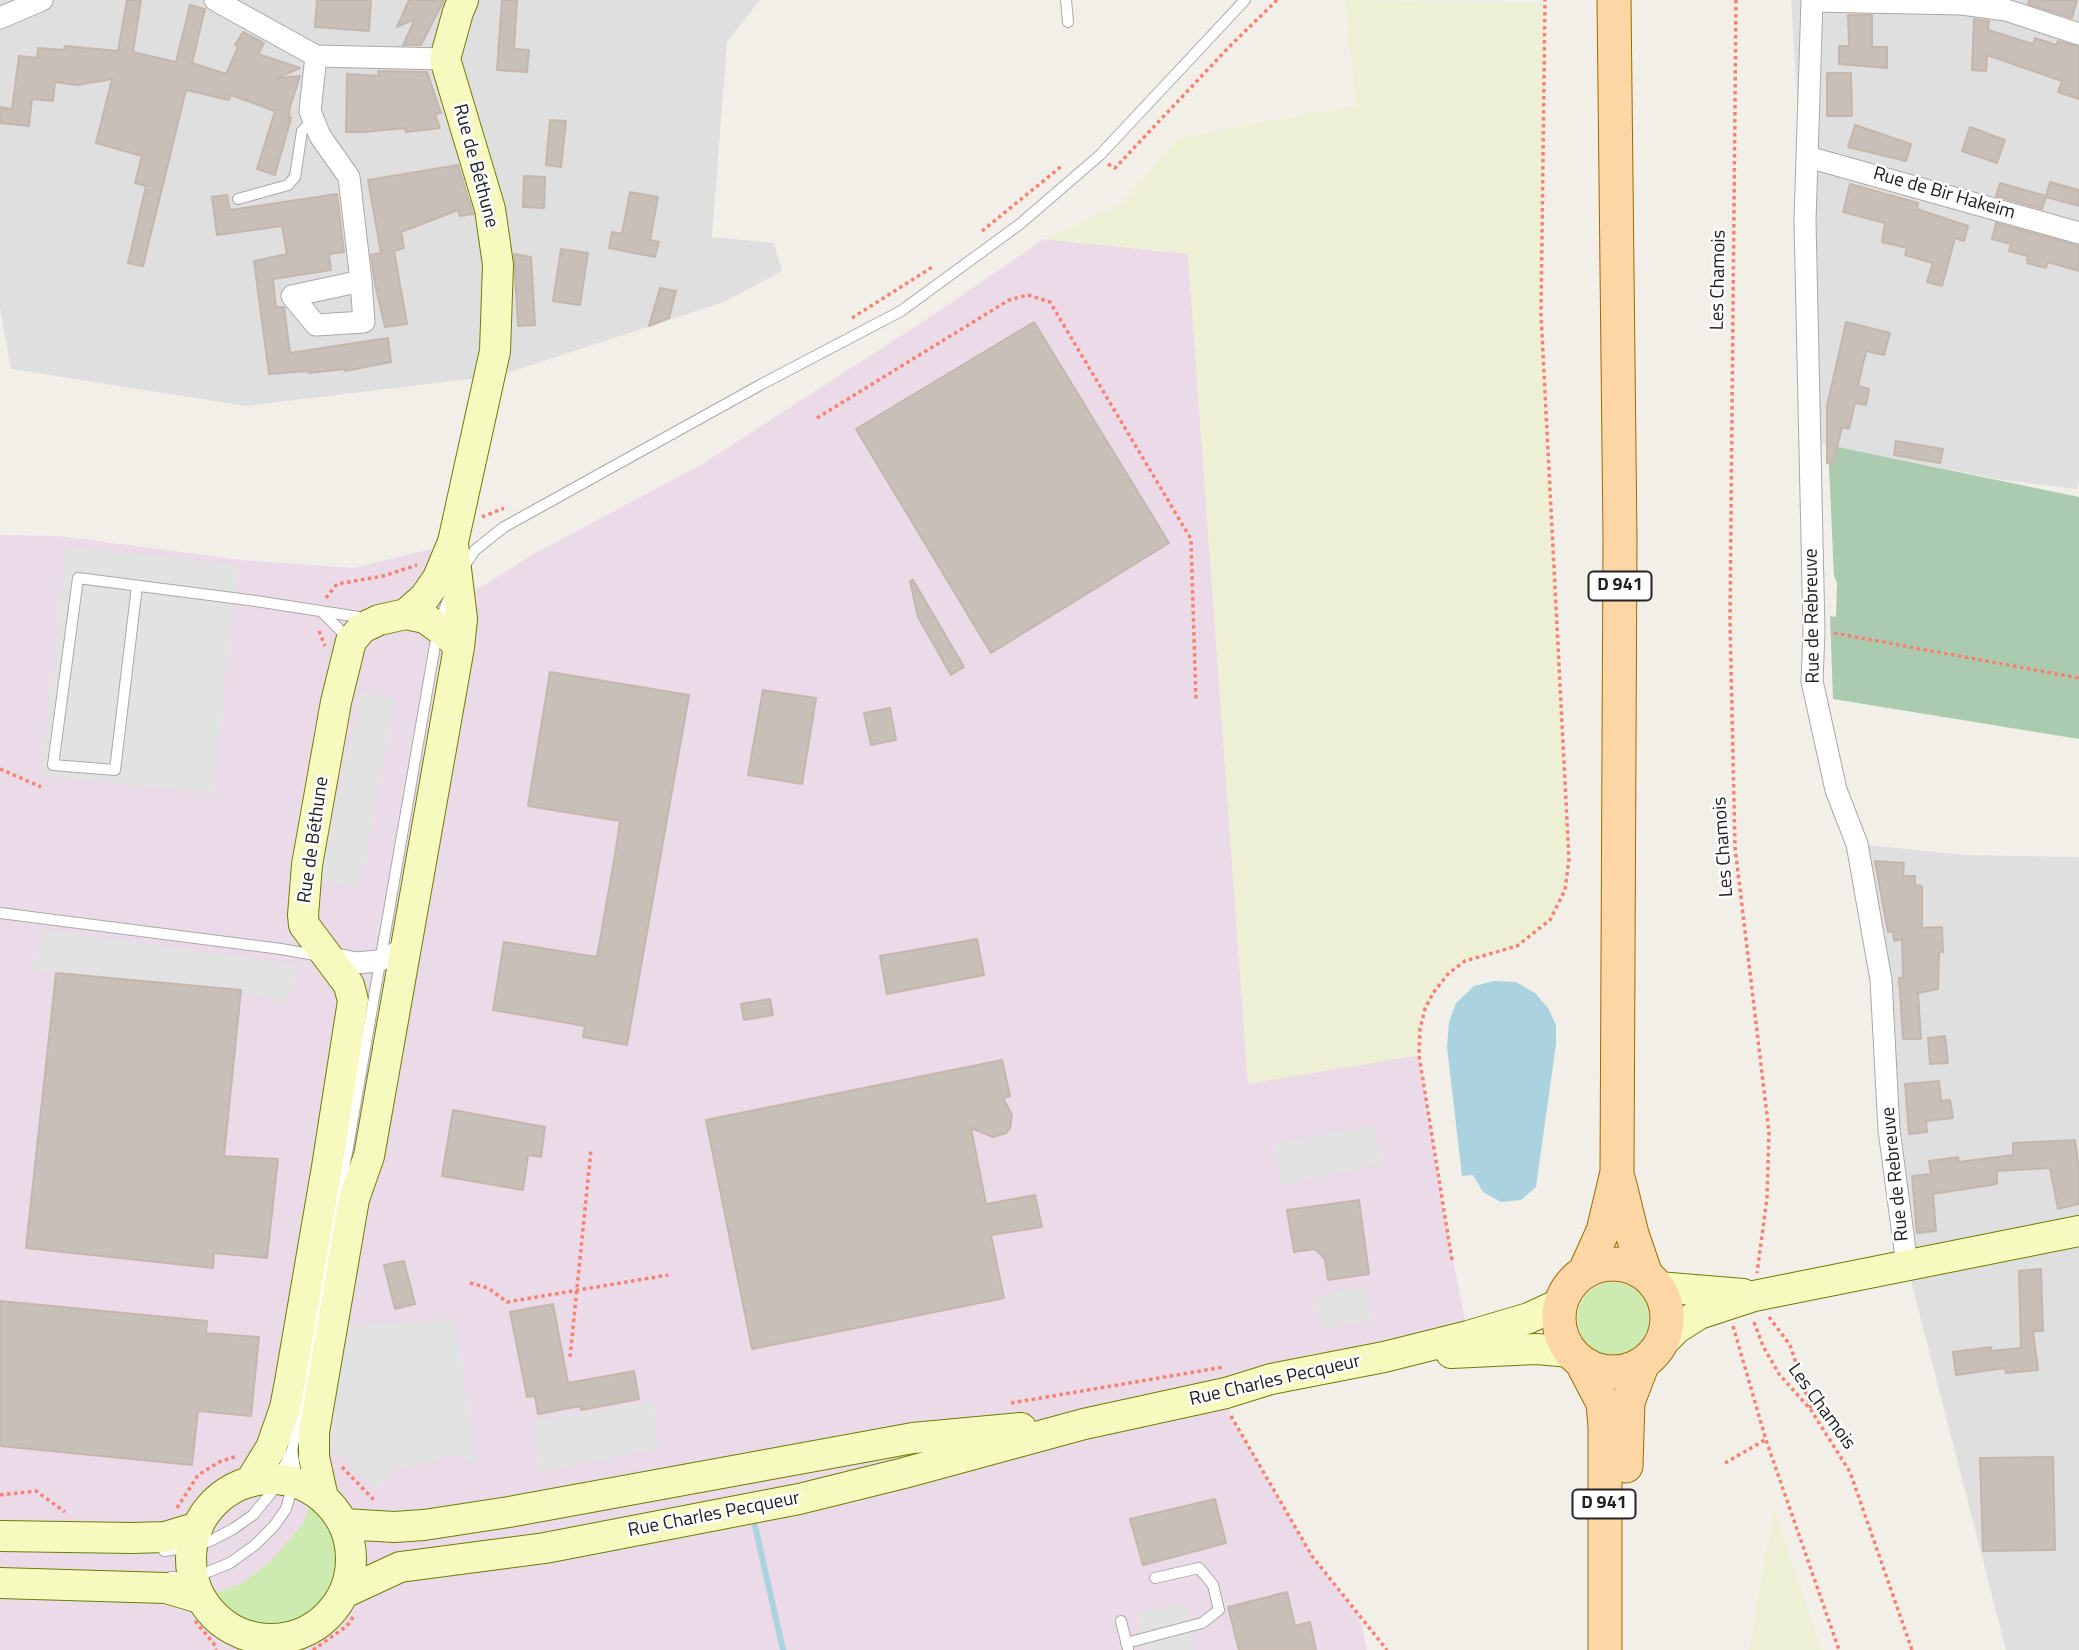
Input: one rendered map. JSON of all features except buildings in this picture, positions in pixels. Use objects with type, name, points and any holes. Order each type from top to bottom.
[{"type":"main road","points":[[445,59],[457,12],[463,0]]},
{"type":"main road","name":"D 941","points":[[1585,1271],[1603,1231],[1617,1172],[1620,538],[1614,0]]},
{"type":"main road","name":"Rue de Béthune","points":[[273,1481],[271,1448],[285,1408],[290,1382],[353,1002],[349,985],[331,958],[298,933],[303,915],[309,852],[336,702],[351,641],[362,628],[392,617],[425,597],[438,578],[453,542],[495,351],[498,265],[490,209],[445,59]]},
{"type":"main road","name":"Rue de Béthune","points":[[323,1497],[314,1457],[314,1432],[354,1199],[369,1156],[405,946],[448,638],[462,619],[453,542]]},
{"type":"main road","points":[[392,617],[425,618],[448,638]]},
{"type":"main road","name":"D 941","points":[[1617,1172],[1632,1234],[1652,1281]]},
{"type":"main road","points":[[1651,1355],[1664,1337],[1667,1316],[1663,1296],[1652,1281],[1632,1267],[1616,1264],[1600,1265],[1585,1271],[1570,1285],[1561,1303],[1559,1329],[1576,1358],[1602,1371],[1613,1372],[1634,1368],[1651,1355],[1678,1328],[1699,1314],[1743,1299],[2079,1231]]},
{"type":"main road","points":[[1652,1281],[1737,1292],[1743,1299]]},
{"type":"main road","name":"Rue Charles Pecqueur","points":[[344,1593],[400,1567],[545,1548],[799,1499],[904,1474],[1084,1424],[1468,1336],[1529,1318],[1561,1303]]},
{"type":"main road","name":"Rue Charles Pecqueur","points":[[1384,1357],[1536,1349],[1576,1358]]},
{"type":"main road","name":"D 941","points":[[1624,1650],[1623,1550],[1628,1402],[1651,1355]]},
{"type":"main road","name":"D 941","points":[[1576,1358],[1590,1374],[1602,1404],[1605,1427],[1605,1650]]},
{"type":"main road","name":"Rue Charles Pecqueur","points":[[344,1524],[394,1527],[424,1525],[509,1512],[913,1437],[1084,1424]]},
{"type":"main road","points":[[273,1481],[323,1497],[344,1524],[351,1555],[350,1575],[344,1593],[332,1611],[293,1642],[229,1638],[196,1588],[195,1537],[214,1502],[228,1491],[273,1481]]},
{"type":"main road","points":[[0,1535],[195,1537]]},
{"type":"main road","points":[[0,1583],[196,1588]]},
{"type":"street","points":[[0,18],[41,0]]},
{"type":"street","points":[[215,0],[316,56],[445,59]]},
{"type":"street","points":[[1812,0],[1962,4],[2006,10],[2079,34]]},
{"type":"street","name":"Rue de Rebreuve","points":[[1812,0],[1805,221],[1814,632],[1812,681],[1836,790],[1857,844],[1881,980],[1889,1130],[1907,1265]]},
{"type":"street","points":[[316,56],[310,111],[320,136],[349,177],[361,281]]},
{"type":"street","name":"Rue de Bir Hakeim","points":[[1808,157],[2079,233]]},
{"type":"street","points":[[331,958],[356,963],[379,961],[405,946]]},
{"type":"lane","points":[[1066,0],[1068,22]]},
{"type":"lane","points":[[457,578],[474,550],[504,527],[762,384],[901,311],[1020,224],[1100,155],[1245,0]]},
{"type":"lane","points":[[238,199],[288,186],[295,177],[302,131],[313,120]]},
{"type":"lane","points":[[137,586],[115,770],[53,765],[78,578],[137,586],[321,611],[392,617]]},
{"type":"lane","points":[[321,611],[351,641]]},
{"type":"lane","points":[[273,1481],[292,1450],[307,1383],[379,961],[448,638]]},
{"type":"lane","points":[[0,913],[281,949],[331,958]]},
{"type":"lane","points":[[281,949],[298,933]]},
{"type":"lane","points":[[273,1481],[295,1468],[292,1450]]},
{"type":"lane","points":[[142,1576],[196,1588],[255,1545],[274,1527],[286,1509],[273,1481]]},
{"type":"lane","points":[[147,1551],[195,1537]]},
{"type":"lane","points":[[1121,1621],[1127,1646],[1202,1623],[1219,1611],[1213,1585],[1199,1569],[1155,1578]]},
{"type":"lane","points":[[0,1573],[41,1572]]},
{"type":"path","points":[[1100,155],[1115,168],[1277,0]]},
{"type":"path","points":[[1452,1259],[1419,1055],[1420,1029],[1425,1009],[1433,993],[1449,973],[1465,961],[1517,946],[1549,920],[1565,890],[1569,860],[1541,314],[1545,0]]},
{"type":"path","name":"Les Chamois","points":[[1735,0],[1730,622],[1735,847],[1769,1132],[1767,1198],[1743,1299],[1763,1346],[1779,1374],[1811,1410],[1850,1472],[1912,1650]]},
{"type":"path","points":[[976,236],[1068,161]]},
{"type":"path","points":[[851,319],[944,260]]},
{"type":"path","points":[[817,418],[1009,300],[1028,295],[1050,302],[1191,539],[1196,702]]},
{"type":"path","points":[[1814,632],[1830,632],[2079,678]]},
{"type":"path","points":[[0,769],[41,787]]},
{"type":"path","points":[[569,1357],[591,1150]]},
{"type":"path","points":[[470,1283],[488,1287],[507,1302],[668,1275]]},
{"type":"path","points":[[1811,1410],[1790,1345],[1743,1299],[1734,1329],[1766,1440],[1839,1650]]},
{"type":"path","points":[[1226,1393],[1231,1417],[1312,1556],[1387,1650]]},
{"type":"path","points":[[1724,1463],[1766,1440]]},
{"type":"shaded area","points":[[0,0],[760,0],[727,42],[712,237],[774,243],[782,271],[724,302],[501,375],[246,406],[11,369],[0,308]]},
{"type":"shaded area","points":[[1791,0],[2079,0],[2079,481],[2076,489],[2003,480],[1810,442],[1805,221]]},
{"type":"shaded area","points":[[1044,239],[1188,254],[1248,1083],[1419,1055],[1444,1212],[1468,1336],[1226,1393],[1231,1417],[1312,1556],[1359,1616],[1367,1650],[0,1650],[0,535],[59,536],[242,560],[355,568],[430,549],[476,590],[532,555],[704,463],[930,317]]},
{"type":"shaded area","points":[[66,547],[238,565],[213,794],[41,775]]},
{"type":"shaded area","points":[[362,691],[396,700],[360,888],[316,879]]},
{"type":"shaded area","points":[[1857,844],[1964,855],[2079,857],[2079,1650],[2006,1650],[1907,1265]]},
{"type":"shaded area","points":[[45,930],[300,965],[284,1004],[240,990],[30,970]]},
{"type":"shaded area","points":[[1373,1126],[1383,1163],[1281,1186],[1275,1143]]},
{"type":"shaded area","points":[[1366,1286],[1373,1319],[1323,1330],[1312,1298]]},
{"type":"shaded area","points":[[454,1318],[478,1464],[448,1453],[434,1461],[391,1471],[376,1490],[327,1443],[349,1327]]},
{"type":"shaded area","points":[[652,1401],[659,1448],[541,1473],[533,1421]]},
{"type":"shaded area","points":[[1186,1605],[1195,1650],[1146,1650],[1137,1611]]},
{"type":"green space","points":[[1345,0],[1542,3],[1545,33],[1541,314],[1569,860],[1565,890],[1550,920],[1517,946],[1465,961],[1449,973],[1433,993],[1420,1029],[1419,1055],[1248,1084],[1188,254],[1044,239],[1120,205],[1178,138],[1356,105]]},
{"type":"green space","points":[[1828,445],[2079,497],[2079,739],[1833,699],[1830,616],[1836,617],[1837,583],[1834,576]]},
{"type":"green space","points":[[1607,1282],[1621,1282],[1635,1288],[1645,1298],[1651,1319],[1645,1340],[1635,1350],[1621,1356],[1607,1356],[1593,1350],[1583,1340],[1577,1326],[1577,1312],[1583,1298],[1593,1288]]},
{"type":"green space","points":[[311,1502],[324,1513],[339,1543],[339,1576],[332,1592],[309,1616],[294,1623],[260,1625],[244,1620],[230,1610],[216,1593],[240,1584],[270,1562],[304,1523]]},
{"type":"green space","points":[[1774,1510],[1822,1650],[1749,1650]]},
{"type":"water","points":[[1494,981],[1516,982],[1535,993],[1548,1008],[1556,1025],[1556,1044],[1536,1187],[1521,1200],[1501,1202],[1483,1192],[1473,1175],[1462,1176],[1447,1047],[1449,1022],[1456,1003],[1474,986]]},
{"type":"waterway","points":[[755,1526],[783,1650]]}]
